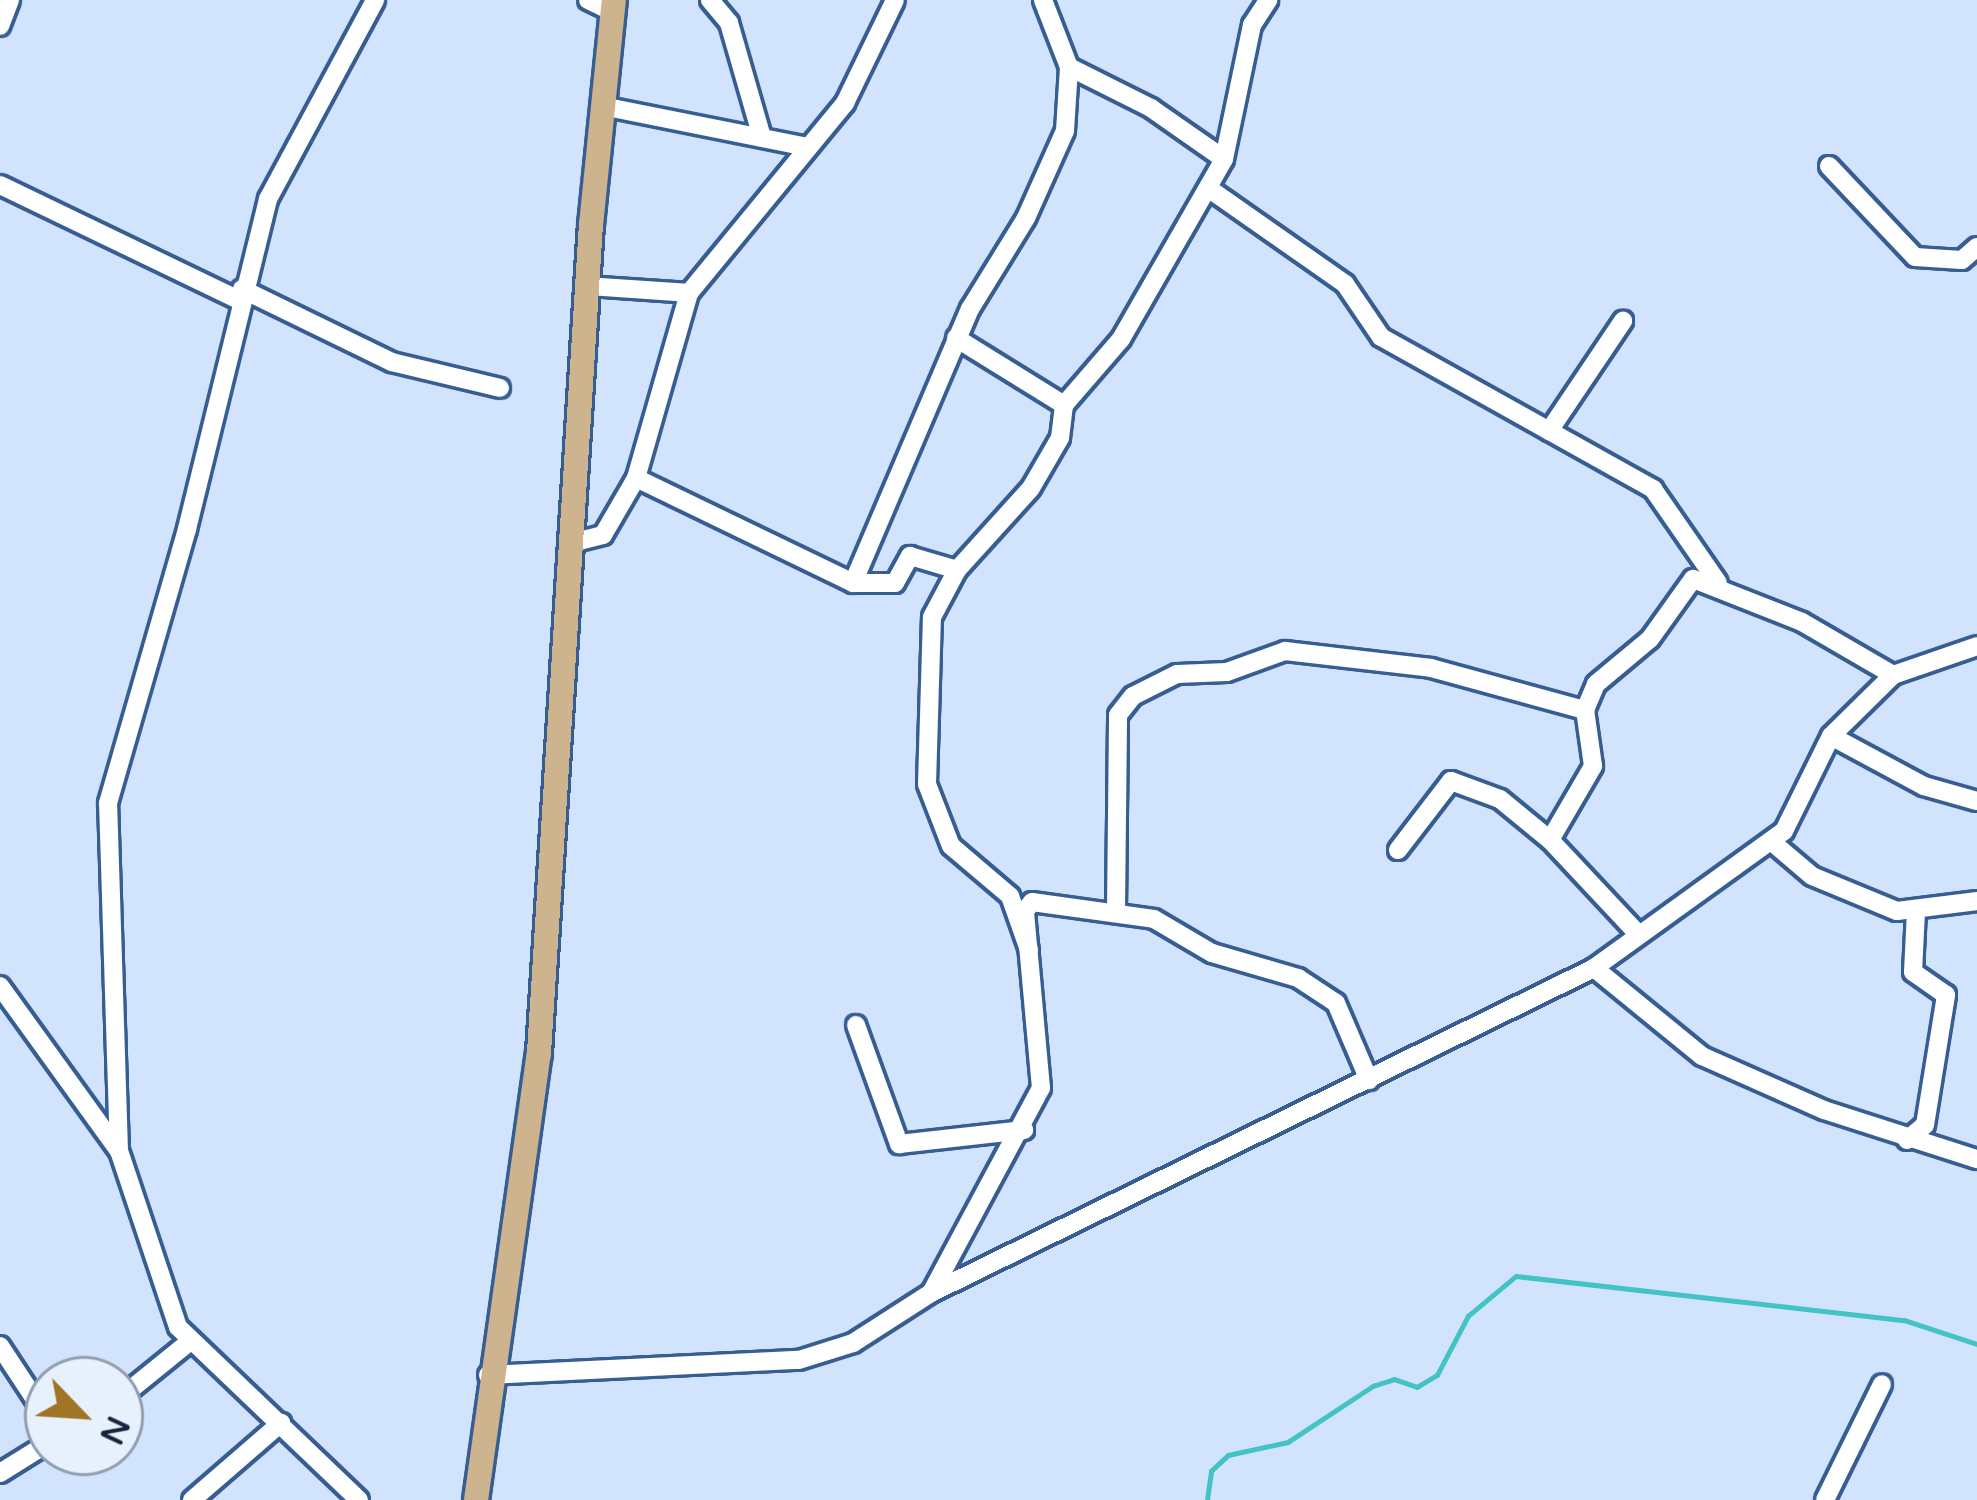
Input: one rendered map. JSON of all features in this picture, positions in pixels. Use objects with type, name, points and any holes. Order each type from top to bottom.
[{"type":"main road","points":[[476,1500],[488,1375],[539,1053],[587,286],[614,6]]},
{"type":"street","points":[[0,26],[10,0]]},
{"type":"street","points":[[119,1151],[108,803],[187,529],[240,295],[268,199],[375,0]]},
{"type":"street","points":[[588,0],[614,6]]},
{"type":"street","points":[[710,0],[729,23],[763,137]]},
{"type":"street","points":[[571,543],[603,535],[636,478],[689,292],[863,74],[895,0]]},
{"type":"street","points":[[853,583],[956,338],[1057,152],[1070,67],[1043,0]]},
{"type":"street","points":[[1029,950],[1010,896],[951,846],[927,784],[929,630],[957,570],[1031,488],[1060,438],[1064,405],[1121,339],[1224,159],[1252,25],[1268,0]]},
{"type":"street","points":[[1070,67],[1224,159]]},
{"type":"street","points":[[602,106],[808,147]]},
{"type":"street","points":[[1829,166],[1915,257],[1962,260],[1977,247]]},
{"type":"street","points":[[0,185],[392,362],[500,388]]},
{"type":"street","points":[[1208,188],[1345,284],[1382,337],[1653,489],[1718,583]]},
{"type":"street","points":[[587,286],[689,292]]},
{"type":"street","points":[[1549,431],[1623,321]]},
{"type":"street","points":[[956,338],[1064,405]]},
{"type":"street","points":[[636,478],[853,583],[895,583],[910,556],[957,570]]},
{"type":"street","points":[[1550,840],[1593,766],[1585,710],[1596,684],[1649,639],[1693,579],[1718,583],[1850,646],[1893,675]]},
{"type":"street","points":[[488,1375],[799,1360],[853,1343],[931,1293],[1594,968],[1772,842],[1831,736],[1893,675],[1977,646]]},
{"type":"street","points":[[1116,911],[1118,715],[1132,697],[1177,674],[1227,672],[1285,651],[1431,668],[1585,710]]},
{"type":"street","points":[[1831,736],[1924,786],[1977,801]]},
{"type":"street","points":[[1398,850],[1451,781],[1500,799],[1550,840],[1640,935]]},
{"type":"street","points":[[1772,842],[1812,876],[1897,911],[1977,901]]},
{"type":"street","points":[[931,1293],[1024,1130],[1042,1066],[1025,911],[1032,902],[1154,919],[1212,953],[1322,991],[1336,1003],[1369,1080]]},
{"type":"street","points":[[1906,1140],[1925,1125],[1946,995],[1913,972],[1916,910]]},
{"type":"street","points":[[1594,968],[1702,1056],[1906,1140],[1977,1159]]},
{"type":"street","points":[[0,986],[119,1151],[188,1343],[359,1500]]},
{"type":"street","points":[[856,1025],[899,1144],[1024,1130]]},
{"type":"street","points":[[144,1379],[188,1343]]},
{"type":"street","points":[[0,1346],[24,1382]]},
{"type":"street","points":[[1825,1500],[1882,1384]]},
{"type":"street","points":[[192,1500],[281,1424]]},
{"type":"waterway","points":[[1207,1500],[1211,1471],[1228,1455],[1288,1442],[1373,1386],[1394,1379],[1417,1387],[1437,1375],[1468,1316],[1516,1276],[1904,1320],[1977,1344]]}]
